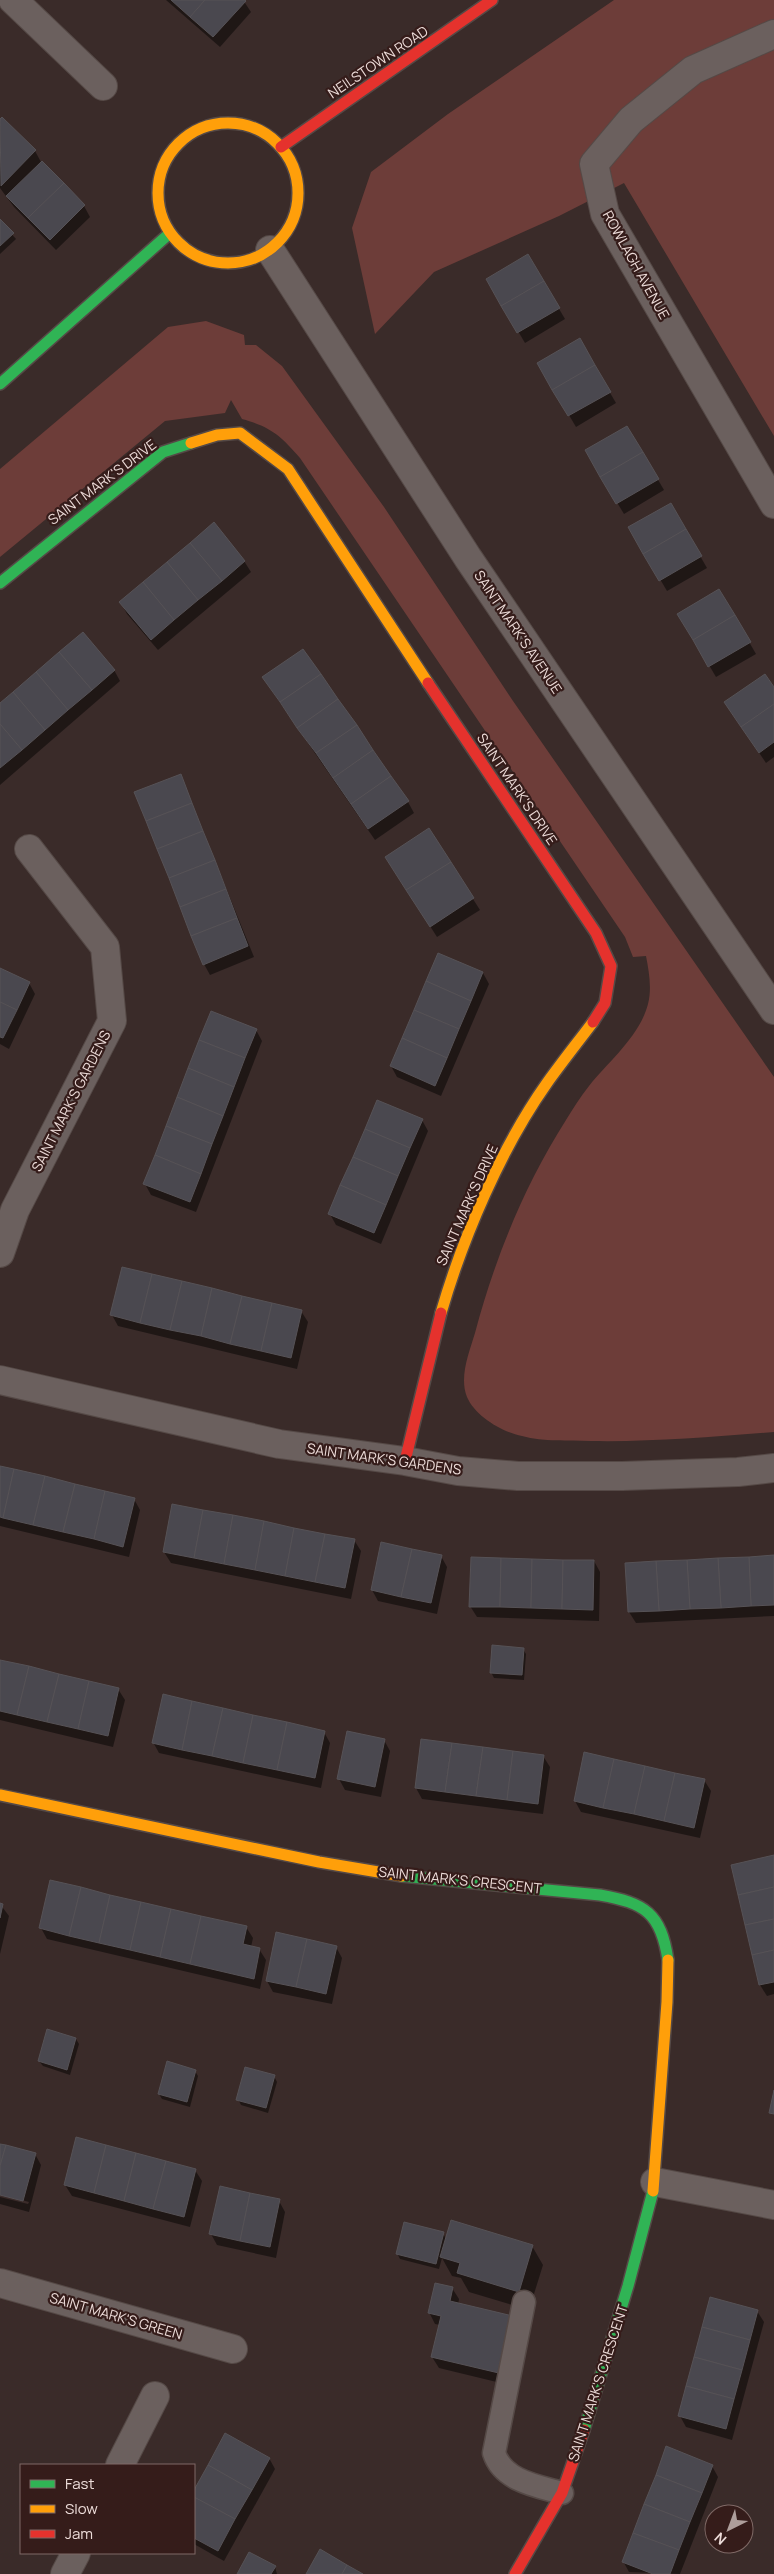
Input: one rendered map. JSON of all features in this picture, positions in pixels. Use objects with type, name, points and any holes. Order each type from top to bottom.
[{"type":"street","points":[[13,0],[103,86]]},
{"type":"street","name":"NEILSTOWN ROAD","points":[[281,147],[492,0]]},
{"type":"street","name":"ROWLAGH AVENUE","points":[[774,34],[693,70],[631,120],[594,164],[605,214],[774,504]]},
{"type":"street","points":[[217,122],[241,123],[263,131],[281,147],[292,162],[297,181],[298,201],[293,219],[284,236],[270,250],[250,260],[228,264],[205,260],[186,249],[170,233],[159,212],[157,188],[163,165],[176,145],[194,130],[217,122]]},
{"type":"street","points":[[0,384],[170,233]]},
{"type":"street","name":"SAINT MARK'S AVENUE","points":[[270,250],[468,558],[770,996]]},
{"type":"street","name":"SAINT MARK'S DRIVE","points":[[0,582],[162,452],[217,435],[240,433],[288,469],[596,934],[611,966],[611,978],[605,1003],[528,1112],[492,1181],[454,1267],[432,1343],[405,1461]]},
{"type":"street","name":"SAINT MARK'S GARDENS","points":[[0,1253],[15,1210],[112,1021],[106,947],[29,849]]},
{"type":"street","name":"SAINT MARK'S GARDENS","points":[[0,1380],[279,1444],[458,1470],[518,1476],[729,1472],[774,1468]]},
{"type":"street","name":"SAINT MARK'S CRESCENT","points":[[0,1795],[320,1862],[411,1877],[591,1894],[629,1900],[649,1913],[664,1934],[668,1961],[655,2182],[628,2286],[596,2394],[562,2492],[515,2574]]},
{"type":"street","points":[[655,2182],[774,2205]]},
{"type":"street","name":"SAINT MARK'S GREEN","points":[[0,2283],[233,2349]]},
{"type":"street","points":[[121,2464],[155,2396]]},
{"type":"lane","points":[[524,2302],[494,2453],[497,2462],[506,2472],[530,2485],[562,2492]]},
{"type":"shaded area","points":[[614,0],[774,0],[774,436],[624,183],[559,216],[434,272],[375,334],[352,228],[371,172],[448,114]]},
{"type":"shaded area","points":[[206,321],[244,335],[245,345],[256,345],[282,366],[384,507],[513,701],[774,1077],[774,1432],[637,1441],[530,1438],[506,1431],[490,1422],[476,1411],[467,1397],[464,1373],[468,1357],[492,1277],[512,1223],[537,1171],[574,1107],[589,1086],[631,1038],[644,1016],[650,992],[646,956],[633,957],[625,937],[293,450],[275,433],[261,425],[242,419],[231,400],[225,413],[165,421],[0,557],[0,469],[168,327]]},
{"type":"building","points":[[171,0],[205,0],[190,17]]},
{"type":"building","points":[[205,0],[246,1],[213,37],[190,17]]},
{"type":"building","points":[[2,117],[36,150],[1,186],[0,119]]},
{"type":"building","points":[[42,161],[64,183],[28,218],[6,196]]},
{"type":"building","points":[[64,183],[85,205],[50,240],[28,218]]},
{"type":"building","points":[[0,219],[14,233],[0,246]]},
{"type":"building","points":[[528,254],[544,281],[501,306],[486,279]]},
{"type":"building","points":[[544,281],[560,308],[517,333],[501,306]]},
{"type":"building","points":[[580,338],[595,365],[552,390],[537,363]]},
{"type":"building","points":[[595,365],[611,392],[568,416],[552,390]]},
{"type":"building","points":[[627,426],[643,452],[600,477],[585,450]]},
{"type":"building","points":[[643,452],[659,479],[616,504],[600,477]]},
{"type":"building","points":[[671,503],[686,529],[643,554],[628,527]]},
{"type":"building","points":[[214,522],[245,561],[222,581],[190,543]]},
{"type":"building","points":[[686,529],[702,556],[659,581],[643,554]]},
{"type":"building","points":[[190,543],[222,581],[198,600],[167,562]]},
{"type":"building","points":[[167,562],[198,600],[174,620],[143,582]]},
{"type":"building","points":[[143,582],[174,620],[151,640],[119,602]]},
{"type":"building","points":[[719,589],[735,615],[693,640],[677,614]]},
{"type":"building","points":[[735,615],[751,642],[708,667],[693,640]]},
{"type":"building","points":[[83,632],[115,670],[92,690],[59,652]]},
{"type":"building","points":[[303,649],[321,674],[280,702],[262,677]]},
{"type":"building","points":[[59,652],[92,690],[68,710],[36,672]]},
{"type":"building","points":[[36,672],[68,710],[45,730],[13,692]]},
{"type":"building","points":[[321,674],[338,699],[297,728],[280,702]]},
{"type":"building","points":[[765,674],[774,687],[774,704],[741,727],[724,702]]},
{"type":"building","points":[[13,692],[45,730],[22,750],[0,724],[0,703]]},
{"type":"building","points":[[338,699],[357,725],[316,753],[297,728]]},
{"type":"building","points":[[774,704],[774,742],[759,753],[741,727]]},
{"type":"building","points":[[0,724],[22,750],[0,768]]},
{"type":"building","points":[[357,725],[373,750],[333,778],[316,753]]},
{"type":"building","points":[[373,750],[391,776],[351,804],[333,778]]},
{"type":"building","points":[[181,774],[192,803],[146,821],[134,792]]},
{"type":"building","points":[[391,776],[409,801],[368,829],[351,804]]},
{"type":"building","points":[[192,803],[203,831],[157,849],[146,821]]},
{"type":"building","points":[[429,828],[451,862],[406,890],[385,857]]},
{"type":"building","points":[[203,831],[215,860],[169,878],[157,849]]},
{"type":"building","points":[[215,860],[226,889],[180,907],[169,878]]},
{"type":"building","points":[[451,862],[474,898],[430,927],[406,890]]},
{"type":"building","points":[[226,889],[237,918],[191,936],[180,907]]},
{"type":"building","points":[[237,918],[248,946],[203,965],[191,936]]},
{"type":"building","points":[[438,953],[483,972],[471,1001],[426,981]]},
{"type":"building","points":[[0,968],[30,982],[17,1010],[0,1002]]},
{"type":"building","points":[[426,981],[471,1001],[459,1029],[414,1010]]},
{"type":"building","points":[[0,1002],[17,1010],[3,1038],[0,1037]]},
{"type":"building","points":[[414,1010],[459,1029],[447,1058],[402,1038]]},
{"type":"building","points":[[211,1011],[257,1029],[245,1058],[199,1040]]},
{"type":"building","points":[[402,1038],[447,1058],[435,1086],[390,1066]]},
{"type":"building","points":[[199,1040],[245,1058],[234,1087],[188,1068]]},
{"type":"building","points":[[188,1068],[234,1087],[223,1116],[177,1097]]},
{"type":"building","points":[[177,1097],[223,1116],[212,1144],[166,1126]]},
{"type":"building","points":[[377,1100],[423,1119],[410,1148],[365,1129]]},
{"type":"building","points":[[166,1126],[212,1144],[201,1174],[155,1155]]},
{"type":"building","points":[[365,1129],[410,1148],[398,1176],[353,1157]]},
{"type":"building","points":[[155,1155],[201,1174],[190,1202],[143,1184]]},
{"type":"building","points":[[353,1157],[398,1176],[386,1205],[340,1185]]},
{"type":"building","points":[[340,1185],[386,1205],[374,1233],[328,1214]]},
{"type":"building","points":[[122,1267],[152,1274],[140,1323],[110,1315]]},
{"type":"building","points":[[152,1274],[182,1281],[170,1330],[140,1323]]},
{"type":"building","points":[[182,1281],[212,1288],[201,1336],[170,1330]]},
{"type":"building","points":[[212,1288],[242,1296],[230,1344],[201,1336]]},
{"type":"building","points":[[242,1296],[272,1303],[261,1351],[230,1344]]},
{"type":"building","points":[[272,1303],[302,1310],[291,1358],[261,1351]]},
{"type":"building","points":[[0,1466],[14,1469],[3,1518],[0,1517]]},
{"type":"building","points":[[14,1469],[45,1476],[33,1525],[3,1518]]},
{"type":"building","points":[[45,1476],[75,1484],[63,1532],[33,1525]]},
{"type":"building","points":[[75,1484],[105,1491],[94,1539],[63,1532]]},
{"type":"building","points":[[105,1491],[135,1498],[123,1547],[94,1539]]},
{"type":"building","points":[[172,1504],[203,1510],[194,1558],[163,1552]]},
{"type":"building","points":[[203,1510],[233,1515],[224,1564],[194,1558]]},
{"type":"building","points":[[233,1515],[264,1521],[255,1570],[224,1564]]},
{"type":"building","points":[[264,1521],[294,1528],[285,1576],[255,1570]]},
{"type":"building","points":[[294,1528],[325,1534],[315,1582],[285,1576]]},
{"type":"building","points":[[325,1534],[355,1539],[345,1588],[315,1582]]},
{"type":"building","points":[[381,1542],[412,1549],[401,1597],[371,1590]]},
{"type":"building","points":[[412,1549],[442,1555],[431,1603],[401,1597]]},
{"type":"building","points":[[774,1555],[774,1605],[751,1606],[749,1557]]},
{"type":"building","points":[[471,1557],[501,1558],[500,1607],[469,1607]]},
{"type":"building","points":[[749,1557],[751,1606],[721,1608],[718,1558]]},
{"type":"building","points":[[501,1558],[532,1559],[531,1608],[500,1607]]},
{"type":"building","points":[[718,1558],[721,1608],[690,1609],[687,1560]]},
{"type":"building","points":[[532,1559],[563,1560],[562,1609],[531,1608]]},
{"type":"building","points":[[563,1560],[594,1560],[593,1610],[562,1609]]},
{"type":"building","points":[[687,1560],[690,1609],[659,1611],[656,1561]]},
{"type":"building","points":[[656,1561],[659,1611],[628,1612],[625,1563]]},
{"type":"building","points":[[492,1645],[524,1648],[522,1675],[490,1673]]},
{"type":"building","points":[[0,1660],[29,1666],[17,1715],[0,1711]]},
{"type":"building","points":[[29,1666],[59,1674],[47,1722],[17,1715]]},
{"type":"building","points":[[59,1674],[89,1681],[78,1729],[47,1722]]},
{"type":"building","points":[[89,1681],[119,1688],[108,1736],[78,1729]]},
{"type":"building","points":[[163,1694],[192,1701],[182,1750],[152,1743]]},
{"type":"building","points":[[192,1701],[223,1708],[212,1756],[182,1750]]},
{"type":"building","points":[[223,1708],[253,1715],[243,1763],[212,1756]]},
{"type":"building","points":[[253,1715],[287,1722],[277,1770],[243,1763]]},
{"type":"building","points":[[287,1722],[325,1731],[315,1778],[277,1770]]},
{"type":"building","points":[[347,1731],[385,1739],[375,1787],[337,1779]]},
{"type":"building","points":[[421,1739],[452,1743],[445,1792],[415,1788]]},
{"type":"building","points":[[452,1743],[483,1747],[476,1796],[445,1792]]},
{"type":"building","points":[[483,1747],[513,1751],[507,1800],[476,1796]]},
{"type":"building","points":[[513,1751],[544,1755],[538,1804],[507,1800]]},
{"type":"building","points":[[584,1752],[614,1759],[603,1808],[574,1801]]},
{"type":"building","points":[[614,1759],[645,1766],[634,1814],[603,1808]]},
{"type":"building","points":[[645,1766],[675,1773],[664,1821],[634,1814]]},
{"type":"building","points":[[675,1773],[705,1779],[694,1828],[664,1821]]},
{"type":"building","points":[[774,1855],[774,1887],[738,1895],[731,1865]]},
{"type":"building","points":[[50,1880],[81,1887],[69,1936],[39,1928]]},
{"type":"building","points":[[81,1887],[110,1895],[99,1943],[69,1936]]},
{"type":"building","points":[[774,1887],[774,1919],[745,1925],[738,1895]]},
{"type":"building","points":[[110,1895],[141,1902],[130,1950],[99,1943]]},
{"type":"building","points":[[141,1902],[171,1909],[160,1957],[130,1950]]},
{"type":"building","points":[[0,1903],[3,1904],[0,1918]]},
{"type":"building","points":[[171,1909],[201,1916],[190,1964],[160,1957]]},
{"type":"building","points":[[201,1916],[247,1926],[243,1944],[260,1948],[254,1979],[190,1964]]},
{"type":"building","points":[[774,1919],[774,1950],[752,1955],[745,1925]]},
{"type":"building","points":[[276,1932],[307,1939],[296,1987],[266,1981]]},
{"type":"building","points":[[307,1939],[337,1946],[326,1994],[296,1987]]},
{"type":"building","points":[[774,1950],[774,1982],[759,1985],[752,1955]]},
{"type":"building","points":[[47,2029],[76,2038],[67,2070],[38,2061]]},
{"type":"building","points":[[167,2061],[196,2070],[187,2102],[158,2094]]},
{"type":"building","points":[[245,2067],[275,2075],[266,2108],[236,2100]]},
{"type":"building","points":[[774,2090],[774,2114],[769,2113]]},
{"type":"building","points":[[76,2137],[106,2145],[94,2193],[64,2185]]},
{"type":"building","points":[[0,2144],[6,2145],[0,2166]]},
{"type":"building","points":[[6,2145],[36,2153],[23,2201],[0,2195],[0,2166]]},
{"type":"building","points":[[106,2145],[136,2153],[124,2201],[94,2193]]},
{"type":"building","points":[[136,2153],[166,2161],[153,2209],[124,2201]]},
{"type":"building","points":[[166,2161],[196,2169],[184,2217],[153,2209]]},
{"type":"building","points":[[220,2186],[250,2193],[240,2241],[209,2234]]},
{"type":"building","points":[[250,2193],[280,2199],[270,2247],[240,2241]]},
{"type":"building","points":[[451,2220],[533,2245],[519,2292],[457,2273],[460,2263],[440,2257]]},
{"type":"building","points":[[404,2222],[444,2232],[436,2264],[396,2254]]},
{"type":"building","points":[[435,2283],[453,2287],[450,2301],[517,2317],[503,2374],[431,2357],[441,2316],[428,2313]]},
{"type":"building","points":[[710,2297],[758,2310],[750,2340],[702,2327]]},
{"type":"building","points":[[702,2327],[750,2340],[742,2370],[694,2357]]},
{"type":"building","points":[[694,2357],[742,2370],[734,2399],[686,2386]]},
{"type":"building","points":[[686,2386],[734,2399],[726,2429],[678,2416]]},
{"type":"building","points":[[225,2433],[270,2458],[252,2490],[208,2465]]},
{"type":"building","points":[[666,2446],[713,2465],[702,2493],[656,2475]]},
{"type":"building","points":[[208,2465],[252,2490],[235,2519],[195,2498],[195,2488]]},
{"type":"building","points":[[656,2475],[702,2493],[690,2522],[644,2504]]},
{"type":"building","points":[[195,2498],[235,2519],[218,2551],[195,2539]]},
{"type":"building","points":[[644,2504],[690,2522],[679,2550],[633,2533]]},
{"type":"building","points":[[633,2533],[679,2550],[670,2574],[653,2574],[622,2562]]},
{"type":"building","points":[[320,2549],[347,2565],[342,2574],[306,2574]]},
{"type":"building","points":[[249,2552],[276,2566],[271,2574],[237,2574]]},
{"type":"building","points":[[347,2565],[363,2574],[342,2574]]},
{"type":"traffic: fast","points":[[0,384],[170,233]]},
{"type":"traffic: fast","points":[[0,583],[163,452],[191,443]]},
{"type":"traffic: fast","points":[[402,1876],[600,1895],[629,1902],[648,1913],[655,1921],[661,1931],[668,1960]]},
{"type":"traffic: fast","points":[[584,2430],[628,2286],[653,2191]]},
{"type":"traffic: slow","points":[[228,123],[242,124],[255,128],[278,143],[293,166],[297,179],[298,193],[297,207],[293,220],[278,243],[255,258],[242,262],[228,263],[214,262],[201,258],[178,243],[163,220],[159,207],[158,193],[159,179],[163,166],[178,143],[201,128],[214,124],[228,123]]},
{"type":"traffic: slow","points":[[191,443],[217,435],[240,433],[288,469],[428,683]]},
{"type":"traffic: slow","points":[[441,1313],[460,1254],[499,1164],[530,1108],[593,1022]]},
{"type":"traffic: slow","points":[[0,1795],[319,1862],[402,1876]]},
{"type":"traffic: slow","points":[[653,2191],[667,2002],[668,1960]]},
{"type":"traffic: jam","points":[[281,147],[492,0]]},
{"type":"traffic: jam","points":[[428,683],[596,933],[611,966],[605,1003],[593,1022]]},
{"type":"traffic: jam","points":[[405,1461],[441,1313]]},
{"type":"traffic: jam","points":[[515,2574],[562,2493],[584,2430]]}]
